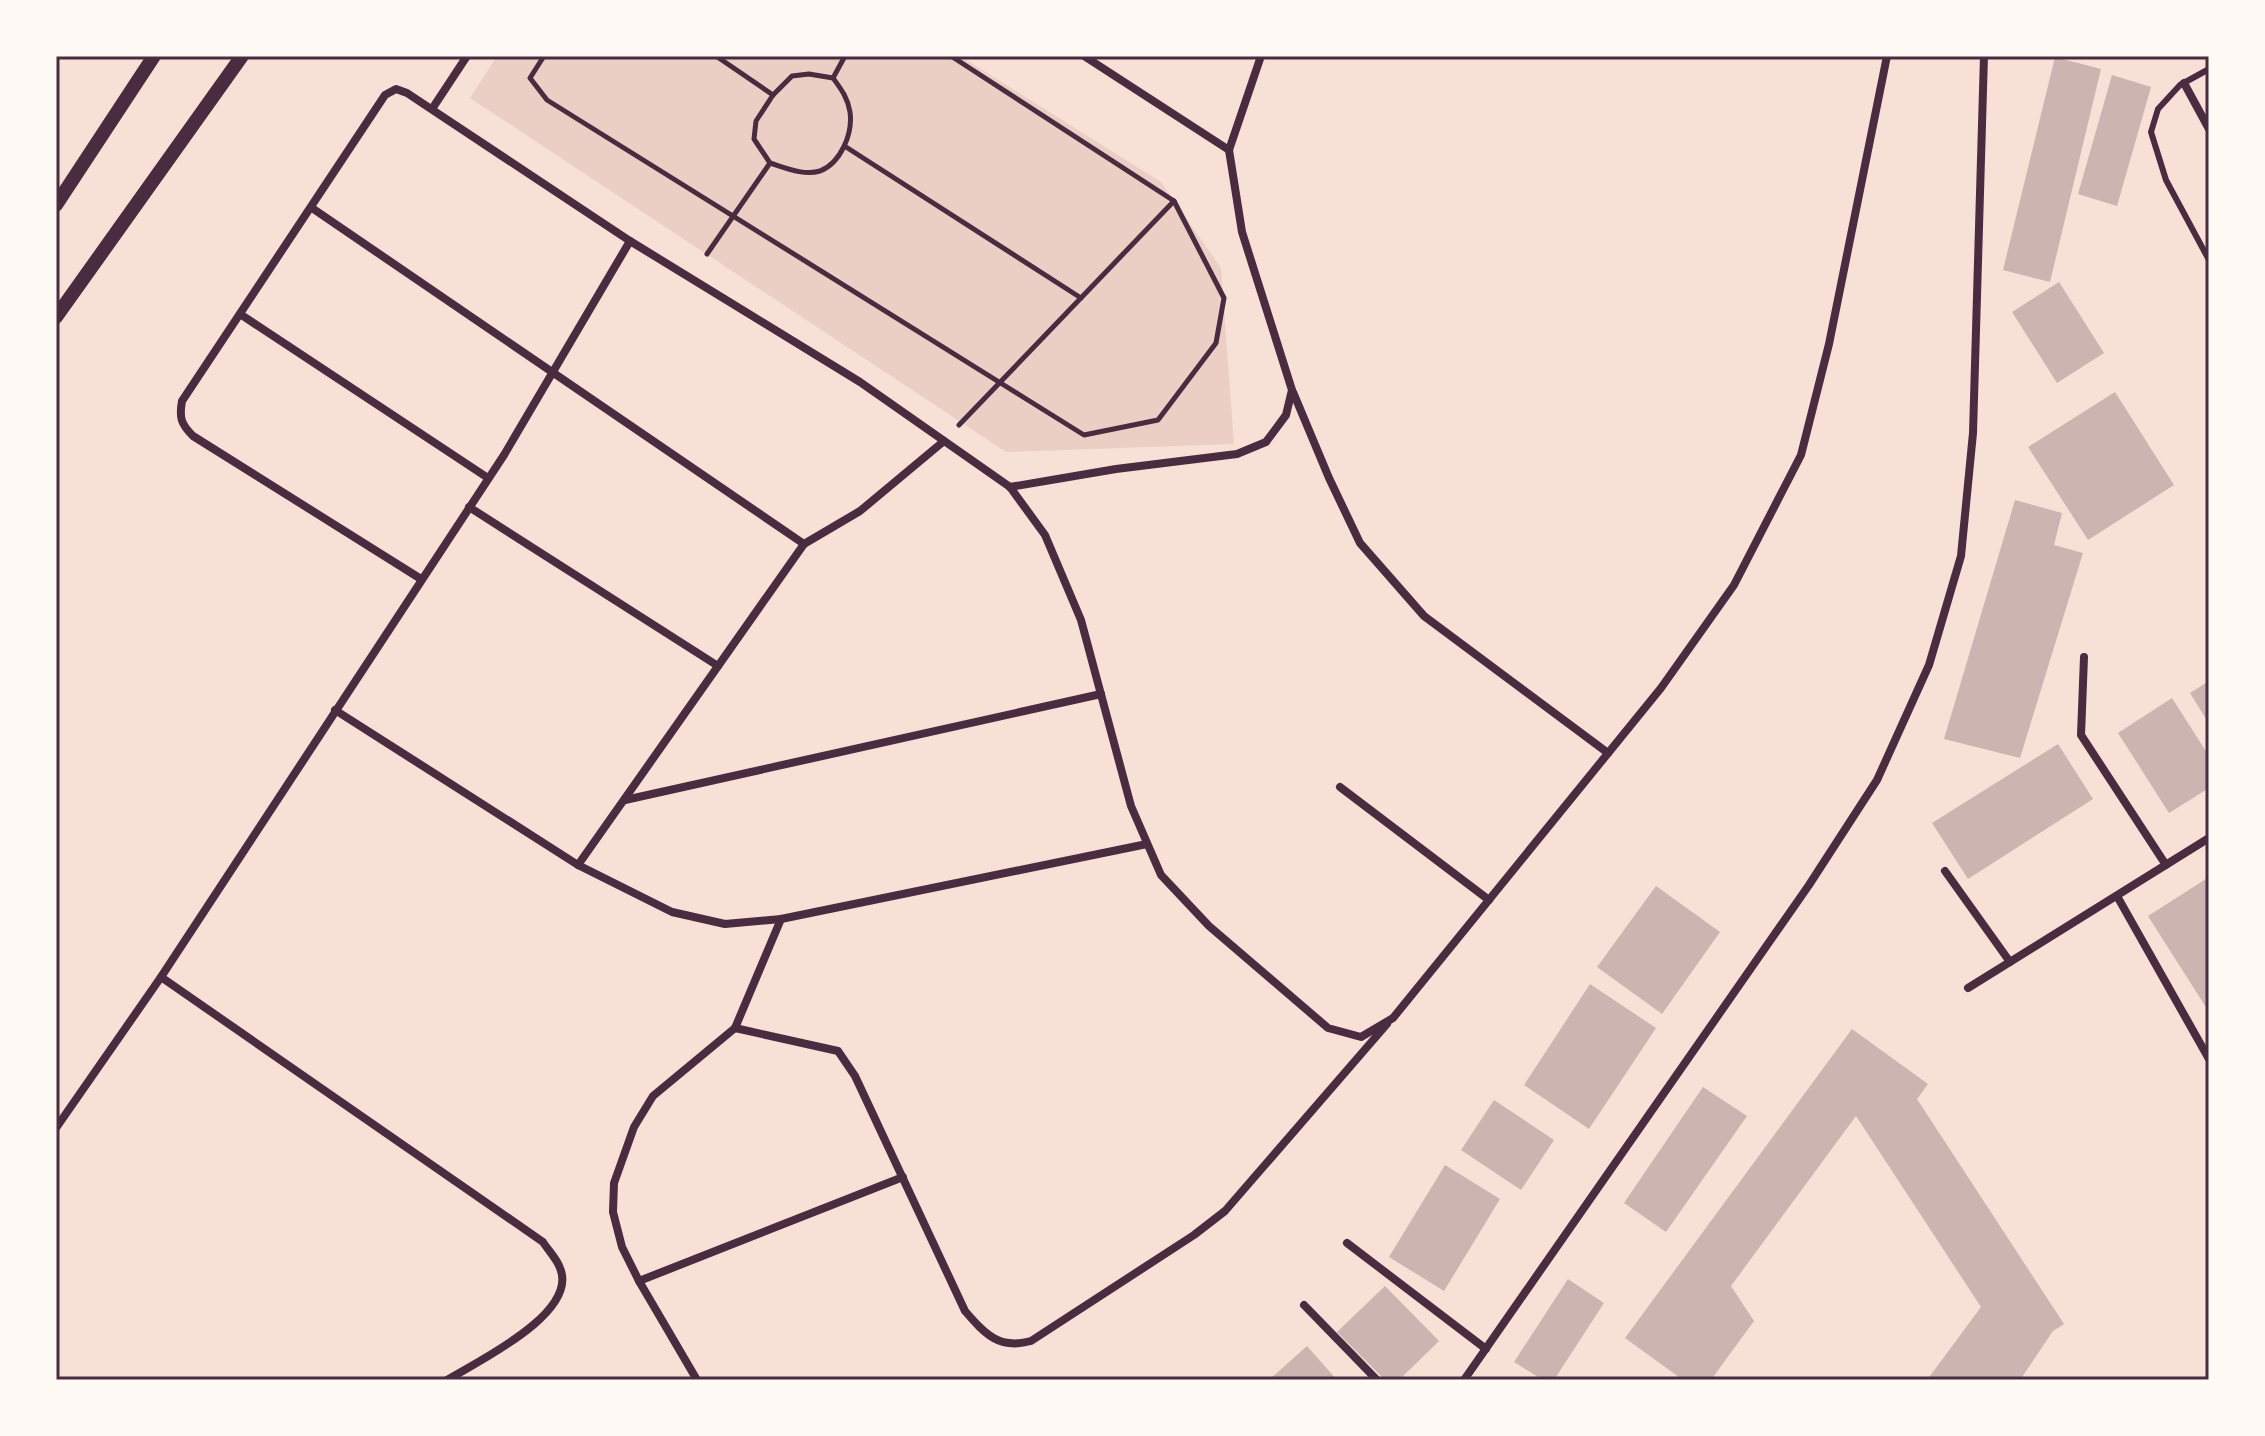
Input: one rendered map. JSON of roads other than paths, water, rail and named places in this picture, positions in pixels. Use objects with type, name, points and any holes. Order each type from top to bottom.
[{"type":"street","points":[[56,205],[154,56]]},
{"type":"street","points":[[56,317],[242,56]]},
{"type":"street","points":[[432,109],[467,56]]},
{"type":"street","points":[[1084,56],[1229,150]]},
{"type":"street","points":[[1261,56],[1229,150],[1242,232],[1292,390],[1360,543],[1424,616],[1608,753]]},
{"type":"street","points":[[735,1028],[838,1051],[855,1076],[965,1311],[996,1340],[1014,1346],[1031,1341],[1194,1235],[1225,1211],[1393,1018],[1489,900],[1661,688],[1734,585],[1801,455],[1829,344],[1887,56]]},
{"type":"street","points":[[1464,1380],[1817,872],[1877,780],[1929,665],[1961,556],[1973,433],[1984,56]]},
{"type":"street","points":[[2184,83],[2209,129]]},
{"type":"street","points":[[421,579],[193,436],[182,425],[180,414],[182,401],[385,95],[396,89],[432,109],[630,241],[860,382],[1010,487],[1045,535],[1081,620],[1131,806],[1161,875],[1209,926],[1328,1028],[1361,1037],[1393,1018]]},
{"type":"street","points":[[312,208],[804,544]]},
{"type":"street","points":[[56,1128],[161,977],[488,478],[630,241]]},
{"type":"street","points":[[240,314],[488,478]]},
{"type":"street","points":[[1010,487],[1116,469],[1237,454],[1266,442],[1286,415],[1292,390]]},
{"type":"street","points":[[578,865],[804,544],[860,511],[944,441]]},
{"type":"street","points":[[469,507],[718,666]]},
{"type":"street","points":[[2084,657],[2081,735],[2166,865]]},
{"type":"street","points":[[624,800],[1101,694]]},
{"type":"street","points":[[335,710],[578,865],[672,912],[699,920],[725,924],[781,919],[1147,844]]},
{"type":"street","points":[[1340,787],[1489,900]]},
{"type":"street","points":[[1968,988],[2209,838]]},
{"type":"street","points":[[1945,871],[2010,962]]},
{"type":"street","points":[[2117,896],[2209,1059]]},
{"type":"street","points":[[697,1380],[622,1247],[613,1212],[614,1183],[622,1155],[642,1110],[653,1096],[735,1028],[781,919]]},
{"type":"street","points":[[161,977],[543,1242],[562,1271],[559,1300],[539,1322],[447,1380]]},
{"type":"street","points":[[639,1281],[903,1177]]},
{"type":"street","points":[[1347,1243],[1486,1349]]},
{"type":"street","points":[[1304,1305],[1377,1380]]},
{"type":"lane","points":[[2209,69],[2184,83],[2158,109],[2151,132],[2166,180],[2209,260]]}]
